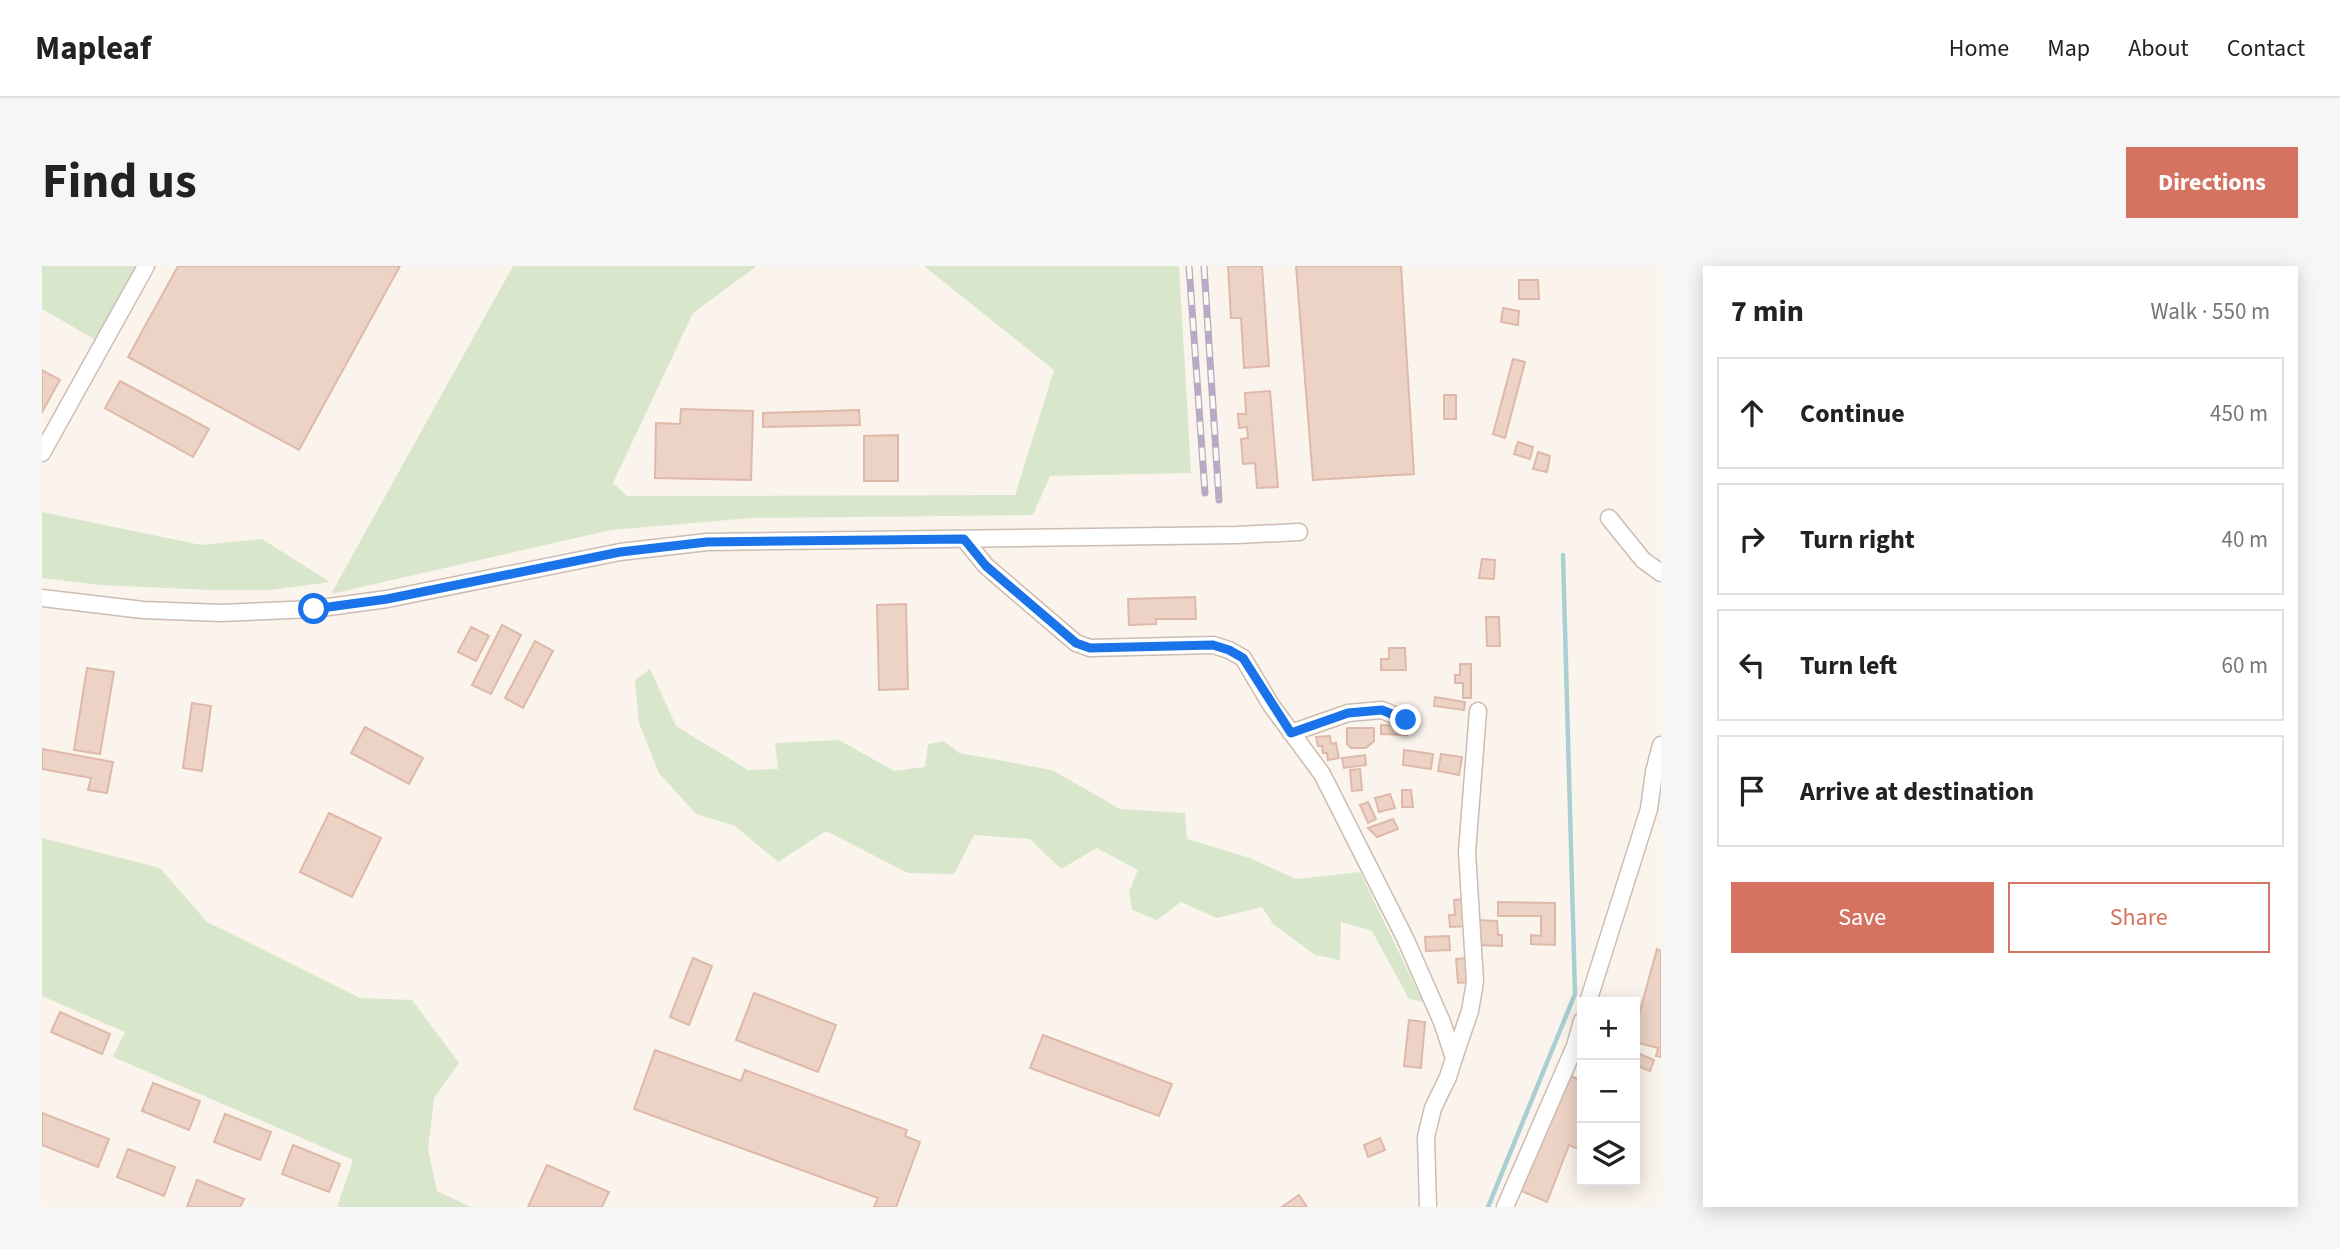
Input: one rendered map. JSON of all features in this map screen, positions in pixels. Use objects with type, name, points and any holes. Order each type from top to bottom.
[{"type":"street","points":[[42,453],[146,266]]},
{"type":"street","points":[[1609,518],[1643,560],[1661,573]]},
{"type":"street","points":[[42,598],[143,610],[221,613],[314,609],[387,599],[620,552],[707,542],[1237,536],[1298,532]]},
{"type":"street","points":[[964,539],[986,566],[1076,643],[1090,648],[1213,645],[1243,658],[1291,733],[1322,774],[1363,852],[1442,1022],[1454,1058]]},
{"type":"street","points":[[1291,733],[1348,713],[1382,710],[1406,720]]},
{"type":"street","points":[[1428,1207],[1426,1137],[1433,1108],[1448,1077],[1470,1011],[1475,982],[1467,852],[1478,711]]},
{"type":"street","points":[[1590,997],[1649,809],[1661,745]]},
{"type":"street","points":[[1505,1207],[1577,1039]]},
{"type":"green space","points":[[42,266],[136,266],[96,340],[42,309]]},
{"type":"green space","points":[[513,266],[757,266],[693,313],[613,483],[627,496],[1015,495],[1054,370],[924,266],[1179,266],[1191,473],[1050,476],[1033,515],[751,518],[611,530],[331,594]]},
{"type":"green space","points":[[42,512],[201,545],[262,539],[330,582],[270,590],[212,590],[101,585],[42,578]]},
{"type":"green space","points":[[650,669],[676,726],[748,770],[778,769],[775,743],[839,740],[894,771],[925,767],[928,744],[944,741],[959,753],[1052,770],[1120,809],[1185,813],[1187,839],[1250,858],[1296,879],[1360,872],[1423,1002],[1409,999],[1372,931],[1341,922],[1340,960],[1315,955],[1273,924],[1262,907],[1217,918],[1181,902],[1157,920],[1132,910],[1129,892],[1138,870],[1097,848],[1061,869],[1030,839],[974,835],[954,874],[908,873],[826,831],[778,862],[735,826],[696,814],[659,773],[639,723],[635,680]]},
{"type":"green space","points":[[42,838],[160,868],[207,922],[360,998],[412,1000],[459,1063],[434,1098],[428,1149],[437,1191],[471,1207],[337,1207],[353,1160],[113,1057],[125,1032],[42,996]]},
{"type":"building","points":[[178,266],[400,266],[299,450],[128,357]]},
{"type":"building","points":[[1228,266],[1262,266],[1269,366],[1244,368],[1241,318],[1231,318]]},
{"type":"building","points":[[1296,266],[1401,266],[1414,474],[1313,480]]},
{"type":"building","points":[[1519,280],[1538,280],[1539,299],[1519,299]]},
{"type":"building","points":[[1503,308],[1519,311],[1518,325],[1501,322]]},
{"type":"building","points":[[1513,359],[1525,362],[1505,438],[1493,434]]},
{"type":"building","points":[[42,370],[60,380],[42,412]]},
{"type":"building","points":[[120,381],[209,429],[193,457],[105,408]]},
{"type":"building","points":[[1270,391],[1278,487],[1257,488],[1255,463],[1243,464],[1241,439],[1248,438],[1247,427],[1239,428],[1238,414],[1246,414],[1245,393]]},
{"type":"building","points":[[1444,395],[1456,395],[1456,419],[1444,419]]},
{"type":"building","points":[[681,409],[753,411],[751,480],[655,478],[656,423],[680,424]]},
{"type":"building","points":[[859,410],[860,425],[763,427],[763,413]]},
{"type":"building","points":[[898,435],[898,481],[864,481],[864,436]]},
{"type":"building","points":[[1518,442],[1533,447],[1530,459],[1514,454]]},
{"type":"building","points":[[1538,452],[1550,456],[1547,472],[1533,469]]},
{"type":"building","points":[[1482,559],[1495,560],[1494,579],[1479,578]]},
{"type":"building","points":[[1195,597],[1196,619],[1156,619],[1156,624],[1129,625],[1128,599]]},
{"type":"building","points":[[906,604],[908,689],[879,690],[877,605]]},
{"type":"building","points":[[1486,617],[1499,617],[1500,646],[1487,646]]},
{"type":"building","points":[[502,625],[521,635],[491,694],[472,685]]},
{"type":"building","points":[[471,627],[489,636],[476,661],[458,652]]},
{"type":"building","points":[[535,641],[553,651],[523,708],[505,698]]},
{"type":"building","points":[[1389,648],[1405,648],[1406,670],[1381,670],[1381,659],[1389,659]]},
{"type":"building","points":[[1460,664],[1471,664],[1471,698],[1463,698],[1463,683],[1455,683],[1455,675],[1460,675]]},
{"type":"building","points":[[87,668],[114,672],[100,754],[74,750]]},
{"type":"building","points":[[1435,697],[1465,702],[1464,710],[1434,706]]},
{"type":"building","points":[[192,703],[211,706],[202,771],[183,768]]},
{"type":"building","points":[[1381,725],[1408,726],[1407,735],[1381,734]]},
{"type":"building","points":[[365,727],[423,758],[409,784],[351,753]]},
{"type":"building","points":[[1347,728],[1374,728],[1374,741],[1366,748],[1351,748],[1347,744]]},
{"type":"building","points":[[1330,736],[1331,744],[1336,743],[1339,758],[1328,760],[1322,746],[1318,746],[1316,737]]},
{"type":"building","points":[[42,749],[113,762],[107,793],[88,790],[91,778],[42,769]]},
{"type":"building","points":[[1404,750],[1433,754],[1431,769],[1403,765]]},
{"type":"building","points":[[1441,754],[1462,757],[1459,775],[1438,771]]},
{"type":"building","points":[[1365,755],[1366,765],[1344,768],[1342,758]]},
{"type":"building","points":[[1360,769],[1362,790],[1352,791],[1350,770]]},
{"type":"building","points":[[1402,790],[1411,790],[1413,807],[1402,807]]},
{"type":"building","points":[[1390,794],[1395,808],[1379,812],[1375,798]]},
{"type":"building","points":[[1368,802],[1376,819],[1368,823],[1360,805]]},
{"type":"building","points":[[329,813],[381,838],[352,897],[300,872]]},
{"type":"building","points":[[1393,819],[1398,829],[1377,837],[1368,828]]},
{"type":"building","points":[[1465,899],[1467,926],[1450,927],[1449,915],[1455,915],[1454,900]]},
{"type":"building","points":[[1498,902],[1555,903],[1555,945],[1531,944],[1531,935],[1541,936],[1541,916],[1498,916]]},
{"type":"building","points":[[1477,920],[1497,921],[1498,935],[1502,935],[1502,946],[1477,945]]},
{"type":"building","points":[[1449,936],[1450,950],[1426,951],[1425,937]]},
{"type":"building","points":[[1657,949],[1661,951],[1661,1057],[1656,1056],[1658,1048],[1640,1043],[1640,1011]]},
{"type":"building","points":[[693,958],[712,966],[689,1025],[670,1017]]},
{"type":"building","points":[[1467,958],[1469,982],[1458,983],[1456,959]]},
{"type":"building","points":[[754,993],[836,1025],[818,1072],[736,1040]]},
{"type":"building","points":[[60,1012],[110,1034],[102,1054],[51,1032]]},
{"type":"building","points":[[1409,1020],[1425,1022],[1421,1068],[1404,1066]]},
{"type":"building","points":[[1043,1035],[1172,1084],[1159,1116],[1030,1068]]},
{"type":"building","points":[[655,1050],[741,1081],[745,1070],[907,1130],[905,1136],[920,1142],[896,1207],[874,1207],[878,1198],[634,1109]]},
{"type":"building","points":[[1640,1054],[1654,1060],[1650,1071],[1640,1067]]},
{"type":"building","points":[[1566,1074],[1577,1079],[1577,1149],[1569,1145],[1547,1202],[1519,1190]]},
{"type":"building","points":[[153,1083],[200,1101],[189,1130],[142,1111]]},
{"type":"building","points":[[42,1113],[109,1139],[98,1167],[42,1145]]},
{"type":"building","points":[[225,1114],[271,1132],[260,1160],[214,1142]]},
{"type":"building","points":[[1380,1138],[1385,1150],[1368,1157],[1364,1145]]},
{"type":"building","points":[[293,1145],[340,1164],[329,1192],[282,1174]]},
{"type":"building","points":[[128,1149],[175,1167],[164,1196],[117,1177]]},
{"type":"building","points":[[547,1165],[609,1192],[602,1207],[528,1207]]},
{"type":"building","points":[[197,1180],[244,1199],[240,1207],[187,1207]]},
{"type":"building","points":[[1299,1195],[1307,1207],[1282,1207]]},
{"type":"waterway","points":[[1488,1207],[1575,994],[1563,555]]},
{"type":"railway","points":[[1189,266],[1205,493]]},
{"type":"railway","points":[[1204,266],[1219,500]]},
{"type":"route","points":[[314,609],[387,599],[620,552],[707,542],[964,539],[986,566],[1076,643],[1090,648],[1213,645],[1243,658],[1291,733],[1348,713],[1382,710],[1406,720]]}]
